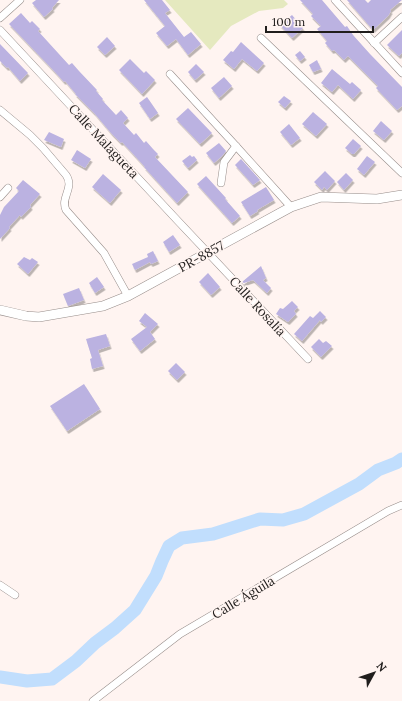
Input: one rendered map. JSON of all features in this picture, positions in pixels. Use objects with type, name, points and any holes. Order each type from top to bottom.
[{"type":"street","points":[[0,18],[20,0]]},
{"type":"street","points":[[335,0],[402,73]]},
{"type":"street","points":[[374,43],[402,17]]},
{"type":"street","name":"Calle Malagueta","points":[[0,30],[207,253]]},
{"type":"street","points":[[261,38],[402,172]]},
{"type":"street","points":[[170,74],[290,207]]},
{"type":"street","points":[[0,110],[34,140],[69,179],[64,201],[66,210],[104,253],[128,296]]},
{"type":"street","points":[[220,183],[224,162],[236,146]]},
{"type":"street","points":[[0,197],[8,188]]},
{"type":"street","name":"PR-8857","points":[[0,310],[26,316],[39,317],[104,306],[128,296],[290,207],[321,197],[377,199],[402,195]]},
{"type":"street","name":"Calle Rosalía","points":[[207,253],[308,360]]},
{"type":"street","name":"Calle Águila","points":[[93,701],[180,634],[388,511],[402,505]]},
{"type":"street","points":[[0,585],[15,594]]},
{"type":"green space","points":[[165,0],[284,0],[288,4],[283,8],[259,11],[231,26],[210,50]]},
{"type":"building","points":[[36,0],[59,0],[52,8],[53,9],[44,17],[32,3]]},
{"type":"building","points":[[144,0],[162,0],[170,10],[165,13],[184,37],[191,32],[201,44],[188,55],[176,39],[167,46],[156,33],[165,26]]},
{"type":"building","points":[[300,0],[322,0],[345,27],[347,26],[370,54],[402,87],[402,106],[397,110],[376,88],[378,86],[348,56],[344,60],[334,50],[332,51],[325,43],[327,41],[317,29],[321,26],[311,16],[313,14]]},
{"type":"building","points":[[347,0],[365,0],[368,3],[371,0],[402,0],[390,10],[391,11],[388,16],[373,30]]},
{"type":"building","points":[[21,13],[30,23],[32,21],[40,29],[38,31],[69,65],[72,63],[97,90],[96,91],[103,99],[102,100],[116,115],[121,110],[128,118],[123,123],[134,135],[136,133],[144,143],[146,141],[158,154],[155,157],[188,192],[177,203],[122,142],[121,143],[111,133],[75,94],[65,81],[64,82],[9,24]]},
{"type":"building","points":[[292,15],[303,28],[292,38],[280,25]]},
{"type":"building","points":[[402,30],[402,53],[399,56],[387,45]]},
{"type":"building","points":[[107,37],[115,46],[105,55],[97,47]]},
{"type":"building","points":[[241,42],[264,63],[257,71],[242,59],[234,69],[223,60],[231,51],[233,52]]},
{"type":"building","points":[[0,44],[28,73],[20,81],[8,67],[7,68],[0,61]]},
{"type":"building","points":[[300,51],[305,57],[300,61],[295,55]]},
{"type":"building","points":[[130,59],[144,73],[146,71],[155,80],[142,94],[119,70]]},
{"type":"building","points":[[317,60],[321,69],[313,72],[309,65]]},
{"type":"building","points":[[196,64],[204,72],[195,80],[188,72]]},
{"type":"building","points":[[332,69],[350,84],[352,82],[361,90],[353,99],[338,85],[332,92],[321,83]]},
{"type":"building","points":[[224,77],[232,86],[219,98],[211,88]]},
{"type":"building","points":[[284,96],[291,101],[285,108],[278,102]]},
{"type":"building","points":[[147,97],[158,113],[150,119],[139,103]]},
{"type":"building","points":[[188,108],[212,133],[200,144],[176,119]]},
{"type":"building","points":[[313,112],[327,124],[316,136],[302,124]]},
{"type":"building","points":[[381,121],[392,131],[384,140],[373,131]]},
{"type":"building","points":[[289,124],[300,138],[291,145],[280,132]]},
{"type":"building","points":[[49,132],[64,139],[61,147],[44,140]]},
{"type":"building","points":[[353,139],[361,146],[354,154],[352,154],[345,148]]},
{"type":"building","points":[[219,143],[226,151],[214,163],[206,153]]},
{"type":"building","points":[[77,150],[91,159],[85,168],[71,160]]},
{"type":"building","points":[[190,155],[192,157],[194,156],[197,160],[188,168],[182,161]]},
{"type":"building","points":[[367,156],[375,162],[364,175],[357,169]]},
{"type":"building","points":[[241,159],[260,180],[253,185],[235,165]]},
{"type":"building","points":[[325,171],[335,181],[327,190],[324,187],[322,190],[314,182]]},
{"type":"building","points":[[346,173],[353,180],[344,190],[337,182]]},
{"type":"building","points":[[103,174],[121,190],[110,203],[92,187]]},
{"type":"building","points":[[206,176],[240,216],[232,223],[197,184]]},
{"type":"building","points":[[23,180],[40,194],[30,205],[31,207],[21,217],[20,215],[0,239],[0,215],[4,207],[19,191],[16,188]]},
{"type":"building","points":[[266,187],[274,200],[250,216],[241,202]]},
{"type":"building","points":[[173,235],[180,245],[169,252],[163,242]]},
{"type":"building","points":[[153,251],[158,261],[151,264],[150,262],[135,270],[132,264],[148,257],[147,254]]},
{"type":"building","points":[[24,257],[30,260],[32,258],[38,262],[28,274],[17,264]]},
{"type":"building","points":[[261,266],[266,278],[263,280],[271,288],[267,293],[253,280],[244,283],[242,282]]},
{"type":"building","points":[[208,273],[220,287],[211,295],[199,282]]},
{"type":"building","points":[[97,277],[104,287],[95,293],[89,283]]},
{"type":"building","points":[[79,288],[84,300],[68,306],[63,294]]},
{"type":"building","points":[[292,301],[298,307],[294,311],[296,314],[288,322],[276,314],[280,308],[283,309]]},
{"type":"building","points":[[320,311],[326,317],[321,322],[320,320],[302,341],[294,334],[310,316],[313,318]]},
{"type":"building","points":[[145,313],[158,324],[150,332],[155,339],[140,351],[131,339],[147,327],[139,321]]},
{"type":"building","points":[[106,334],[110,346],[98,350],[103,366],[92,369],[90,359],[92,358],[86,339]]},
{"type":"building","points":[[319,339],[323,343],[326,341],[332,346],[321,357],[311,347]]},
{"type":"building","points":[[176,363],[185,372],[177,380],[168,371]]},
{"type":"building","points":[[84,384],[100,409],[67,431],[50,406]]},
{"type":"waterway","points":[[0,677],[27,681],[52,679],[76,661],[135,610],[156,576],[169,546],[182,538],[213,534],[260,519],[283,520],[304,514],[359,484],[378,470],[402,459]]}]
